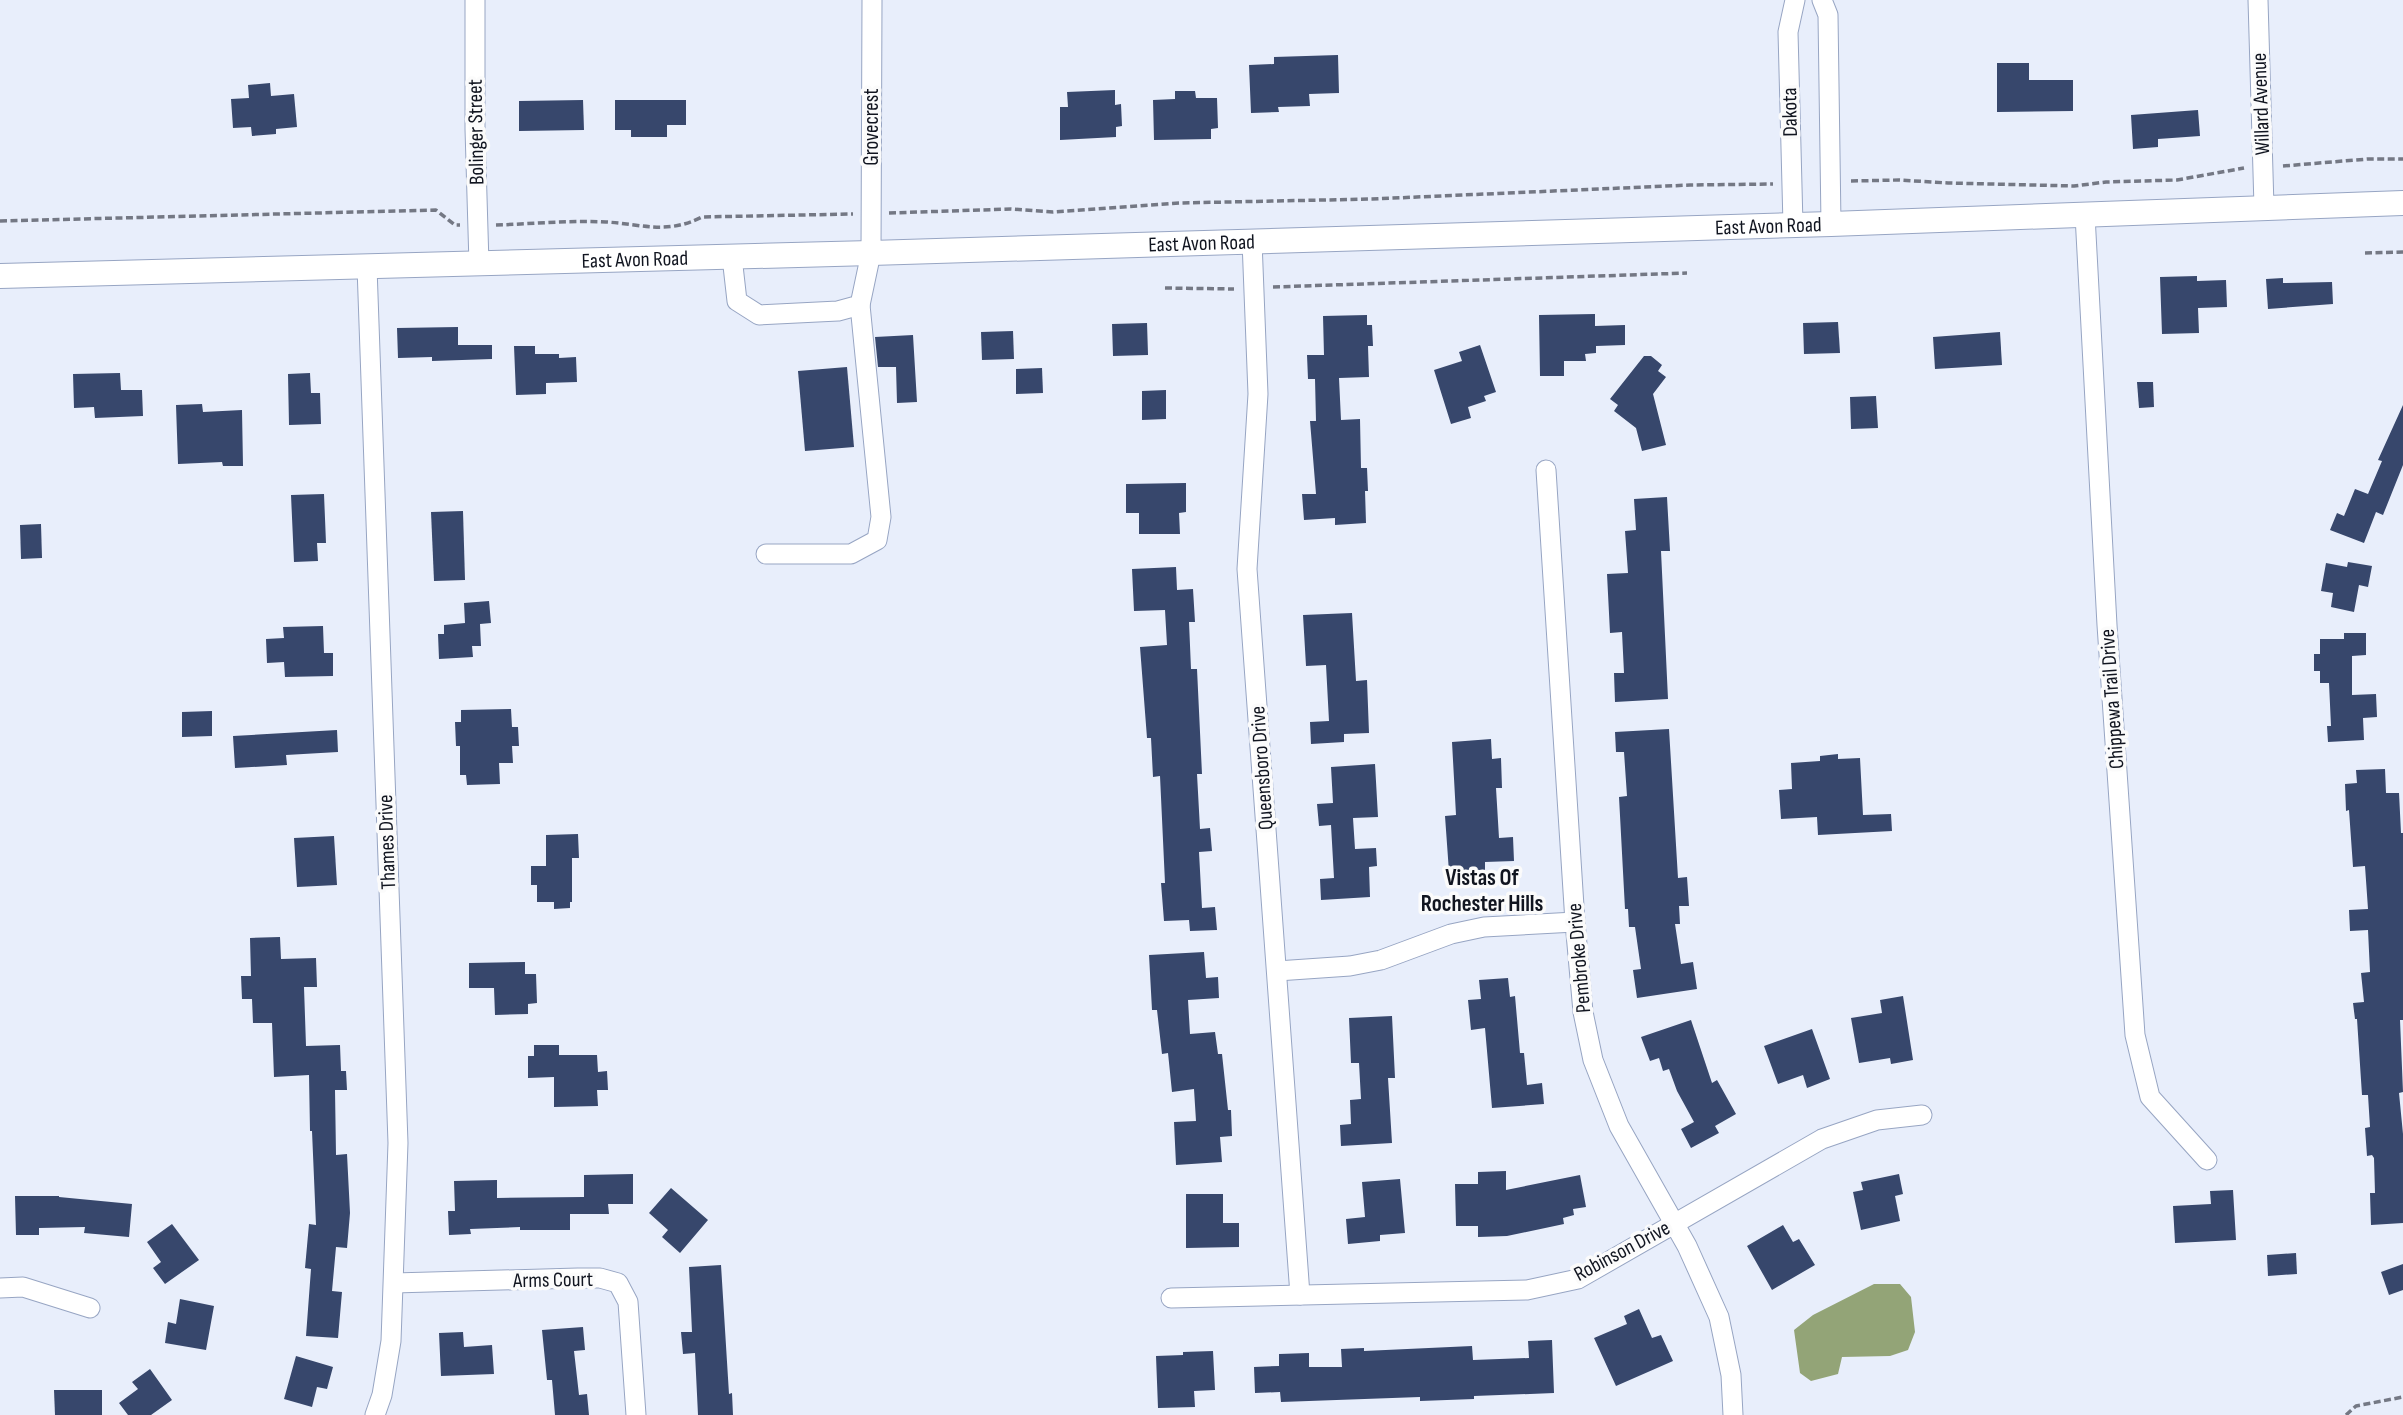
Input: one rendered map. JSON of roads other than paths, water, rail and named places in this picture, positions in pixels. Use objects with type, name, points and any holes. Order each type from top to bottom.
[{"type":"main road","name":"East Avon Road","points":[[0,276],[1831,224],[2403,203]]},
{"type":"street","name":"Bolinger Street","points":[[475,0],[478,264]]},
{"type":"street","name":"Grovecrest","points":[[766,554],[851,554],[877,540],[881,517],[860,305],[871,253],[872,0]]},
{"type":"street","name":"Dakota","points":[[1793,225],[1788,32],[1795,0]]},
{"type":"street","name":"Dakota","points":[[1822,0],[1828,15],[1831,224]]},
{"type":"street","name":"Willard Avenue","points":[[2258,0],[2264,208]]},
{"type":"street","name":"Chippewa Trail Drive","points":[[2085,215],[2107,625],[2135,1035],[2150,1097],[2207,1160]]},
{"type":"street","name":"Queensboro Drive","points":[[1252,241],[1258,394],[1247,569],[1300,1295]]},
{"type":"street","points":[[732,257],[737,301],[759,315],[838,311],[860,305]]},
{"type":"street","name":"Thames Drive","points":[[367,267],[398,1143],[391,1341],[382,1395],[374,1415]]},
{"type":"street","name":"Pembroke Drive","points":[[1546,470],[1583,1013],[1593,1060],[1619,1126],[1675,1223],[1719,1317],[1731,1375],[1733,1415]]},
{"type":"street","points":[[1277,971],[1350,966],[1381,960],[1451,934],[1484,927],[1575,922]]},
{"type":"street","name":"Robinson Drive","points":[[1171,1298],[1527,1290],[1578,1279],[1822,1139],[1877,1120],[1922,1115]]},
{"type":"street","name":"Arms Court","points":[[394,1283],[578,1278],[600,1278],[618,1283],[628,1301],[636,1415]]},
{"type":"street","points":[[0,1288],[23,1287],[90,1308]]},
{"type":"district","name":"Vistas Of Rochester Hills","points":[[1482,891]]}]
